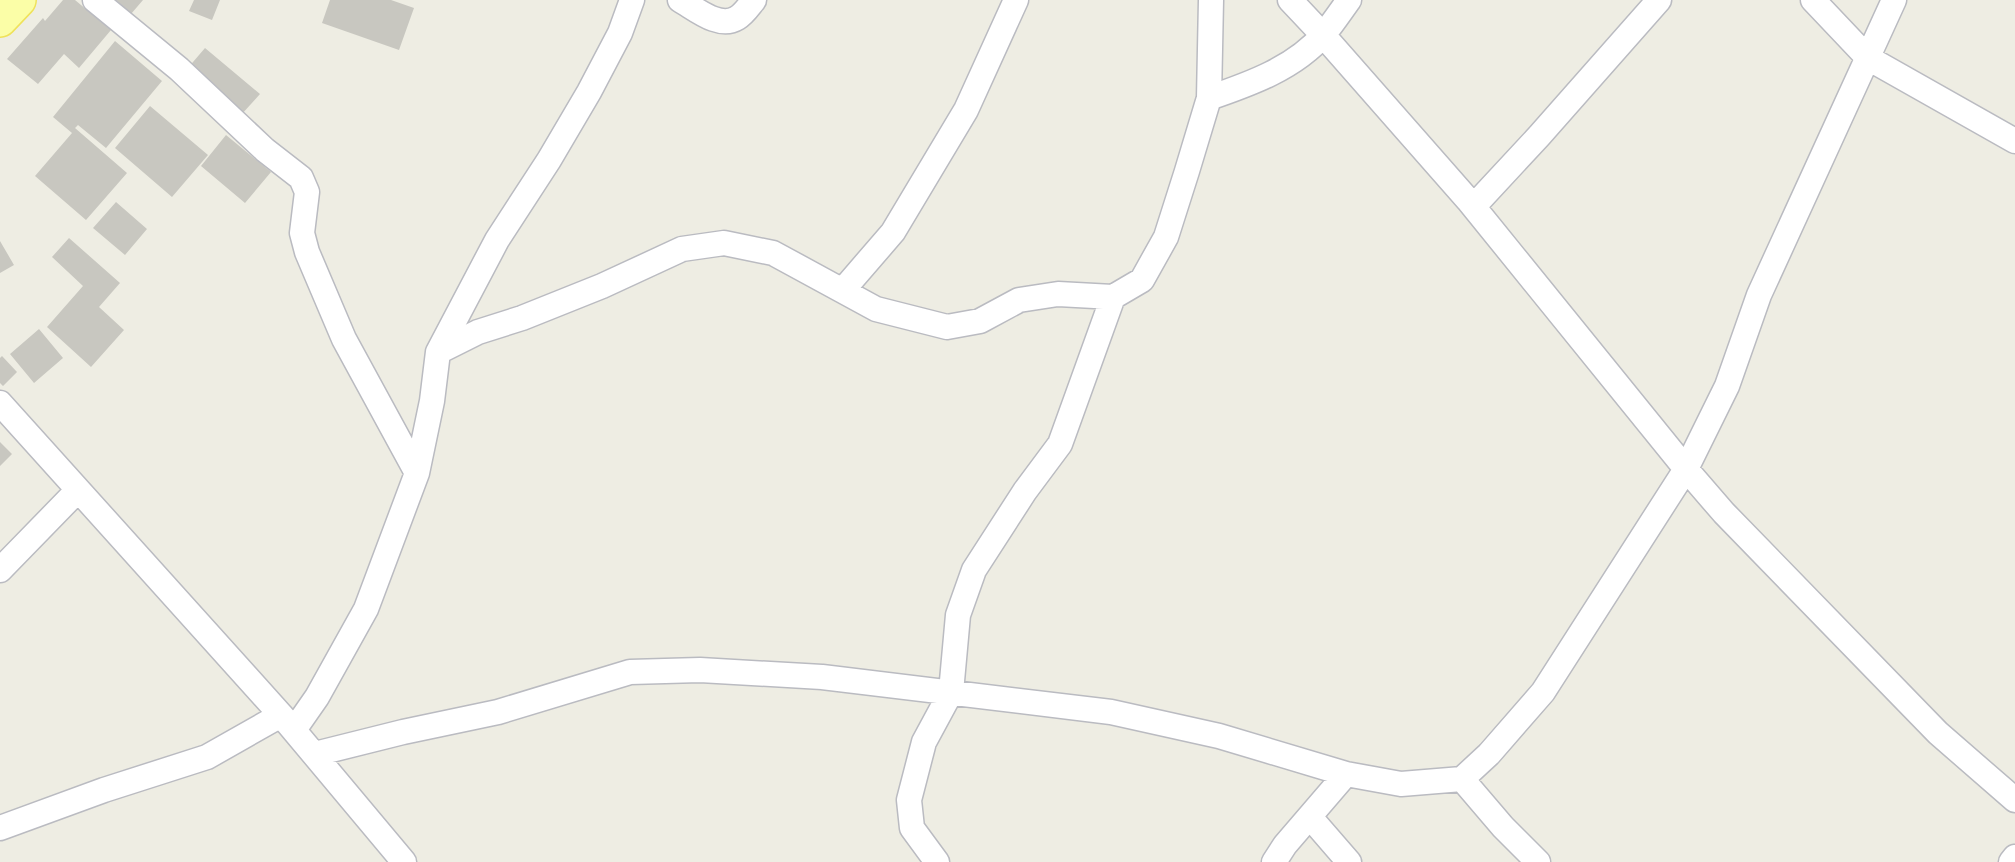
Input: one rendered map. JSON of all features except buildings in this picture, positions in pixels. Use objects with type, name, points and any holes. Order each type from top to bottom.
[{"type":"main road","points":[[0,20],[19,0]]},
{"type":"street","points":[[94,0],[179,69],[265,150],[301,178],[307,192],[302,233],[307,252],[344,339],[417,473]]},
{"type":"street","points":[[0,828],[104,790],[207,757],[287,723],[317,698],[366,609],[417,473],[432,401],[438,351],[497,240],[549,160],[589,92],[620,33],[632,0]]},
{"type":"street","points":[[680,0],[718,21],[729,21],[739,17],[753,0]]},
{"type":"street","points":[[843,290],[893,232],[966,110],[1016,0]]},
{"type":"street","points":[[438,351],[478,332],[522,318],[602,286],[682,249],[724,243],[773,253],[876,309],[947,327],[980,321],[1019,300],[1058,294],[1113,297],[1142,280],[1166,237],[1209,98],[1211,0]]},
{"type":"street","points":[[1290,0],[1474,206],[1724,513],[1938,733],[2015,800]]},
{"type":"street","points":[[1209,98],[1254,83],[1294,60],[1323,35],[1349,0]]},
{"type":"street","points":[[1474,206],[1659,0]]},
{"type":"street","points":[[1813,0],[1868,58],[2015,141]]},
{"type":"street","points":[[315,754],[498,712],[630,672],[700,670],[811,676],[1111,712],[1219,736],[1346,774],[1401,784],[1462,779],[1490,754],[1543,692],[1686,469],[1727,386],[1759,295],[1894,0]]},
{"type":"street","points":[[937,862],[912,828],[909,800],[924,742],[951,692],[958,615],[974,570],[1025,491],[1060,444],[1113,297]]},
{"type":"street","points":[[0,403],[315,754],[404,862]]},
{"type":"street","points":[[0,570],[78,490]]},
{"type":"street","points":[[1274,862],[1346,774]]},
{"type":"street","points":[[1462,779],[1503,827],[1538,862]]},
{"type":"street","points":[[1310,817],[1348,862]]},
{"type":"street","points":[[2011,862],[2015,857]]}]
